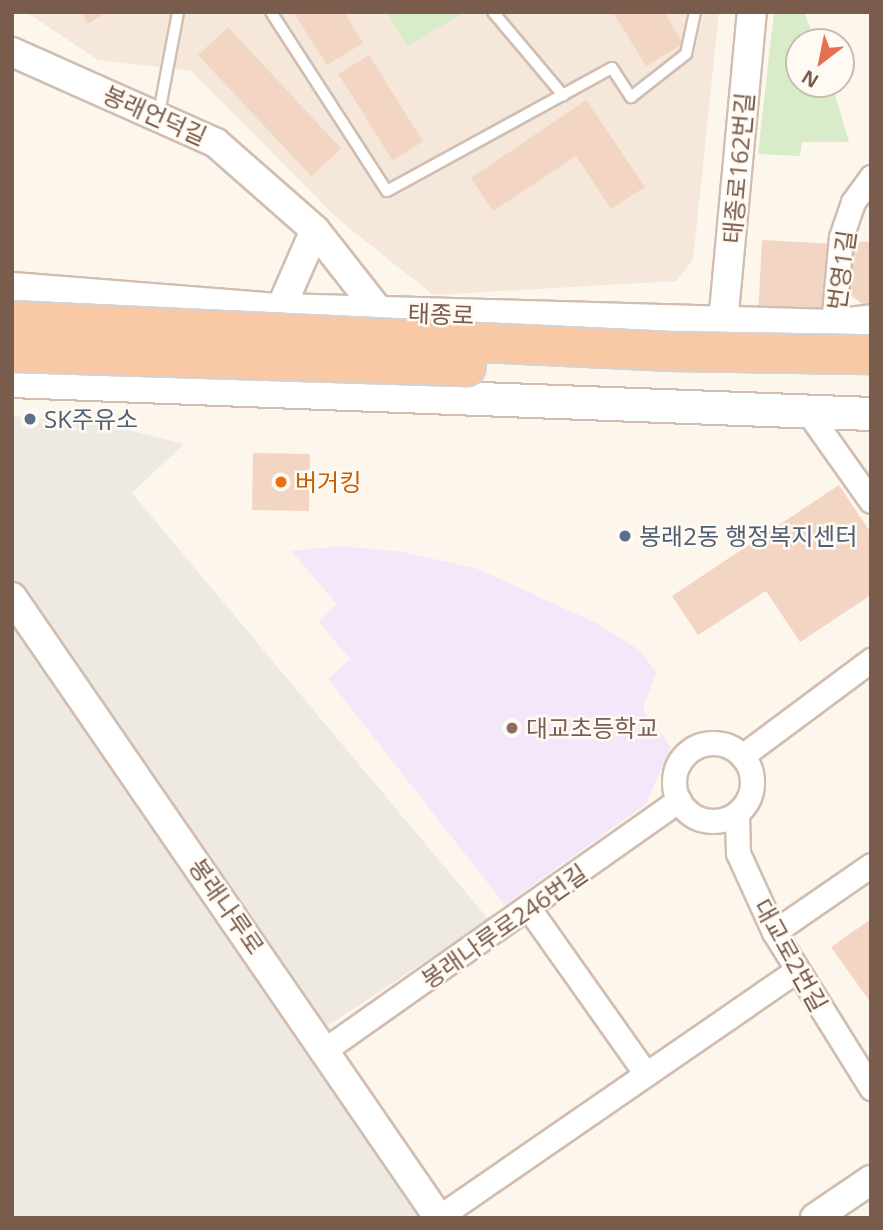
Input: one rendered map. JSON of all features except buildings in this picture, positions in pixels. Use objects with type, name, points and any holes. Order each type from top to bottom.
[{"type":"highway","points":[[12,320],[671,351],[871,354]]},
{"type":"highway","points":[[12,352],[871,379]]},
{"type":"main road","name":"태종로","points":[[12,289],[279,310],[833,326],[871,321]]},
{"type":"main road","points":[[12,381],[871,414]]},
{"type":"street","name":"태종로162번길","points":[[723,323],[752,12]]},
{"type":"street","name":"봉래언덕길","points":[[12,52],[159,113],[216,143],[315,230],[384,312],[424,396]]},
{"type":"street","name":"번영1길","points":[[833,326],[841,237],[853,202],[871,177]]},
{"type":"street","points":[[279,310],[315,230]]},
{"type":"street","points":[[807,411],[871,501]]},
{"type":"street","name":"봉래나루로","points":[[12,597],[326,1049],[439,1217]]},
{"type":"street","points":[[742,756],[871,660]]},
{"type":"street","points":[[708,743],[742,756],[751,792],[737,813],[711,821],[687,811],[679,800],[674,776],[686,754],[708,743]]},
{"type":"street","name":"봉래나루로246번길","points":[[326,1049],[530,910],[679,800]]},
{"type":"street","name":"대교로2번길","points":[[737,813],[738,853],[774,932],[795,971],[871,1088]]},
{"type":"street","points":[[774,932],[871,865]]},
{"type":"street","points":[[530,910],[646,1074]]},
{"type":"street","points":[[439,1217],[795,971]]},
{"type":"street","points":[[815,1218],[871,1180]]},
{"type":"lane","points":[[271,12],[387,191],[612,68],[631,97],[686,54],[695,12]]},
{"type":"lane","points":[[493,12],[563,95]]},
{"type":"lane","points":[[159,113],[183,13]]},
{"type":"shaded area","points":[[26,12],[719,12],[693,260],[676,281],[433,295],[339,220],[191,71],[98,60]]},
{"type":"shaded area","points":[[12,416],[108,425],[184,444],[132,493],[489,920],[301,1043],[419,1218],[12,1218]]},
{"type":"shaded area","name":"대교초등학교","points":[[340,546],[404,552],[478,569],[594,622],[638,649],[656,672],[643,709],[671,747],[646,804],[505,905],[328,679],[350,659],[319,622],[337,604],[291,551]]},
{"type":"green space","points":[[387,12],[458,12],[460,15],[407,46]]},
{"type":"green space","points":[[774,12],[804,12],[810,28],[785,28],[785,98],[836,98],[849,142],[802,142],[800,156],[758,154]]},
{"type":"place","name":"SK주유소","points":[[30,419]]},
{"type":"place","name":"버거킹","points":[[281,482]]},
{"type":"place","name":"봉래2동 행정복지센터","points":[[625,536]]},
{"type":"place","name":"대교초등학교","points":[[512,728]]}]
